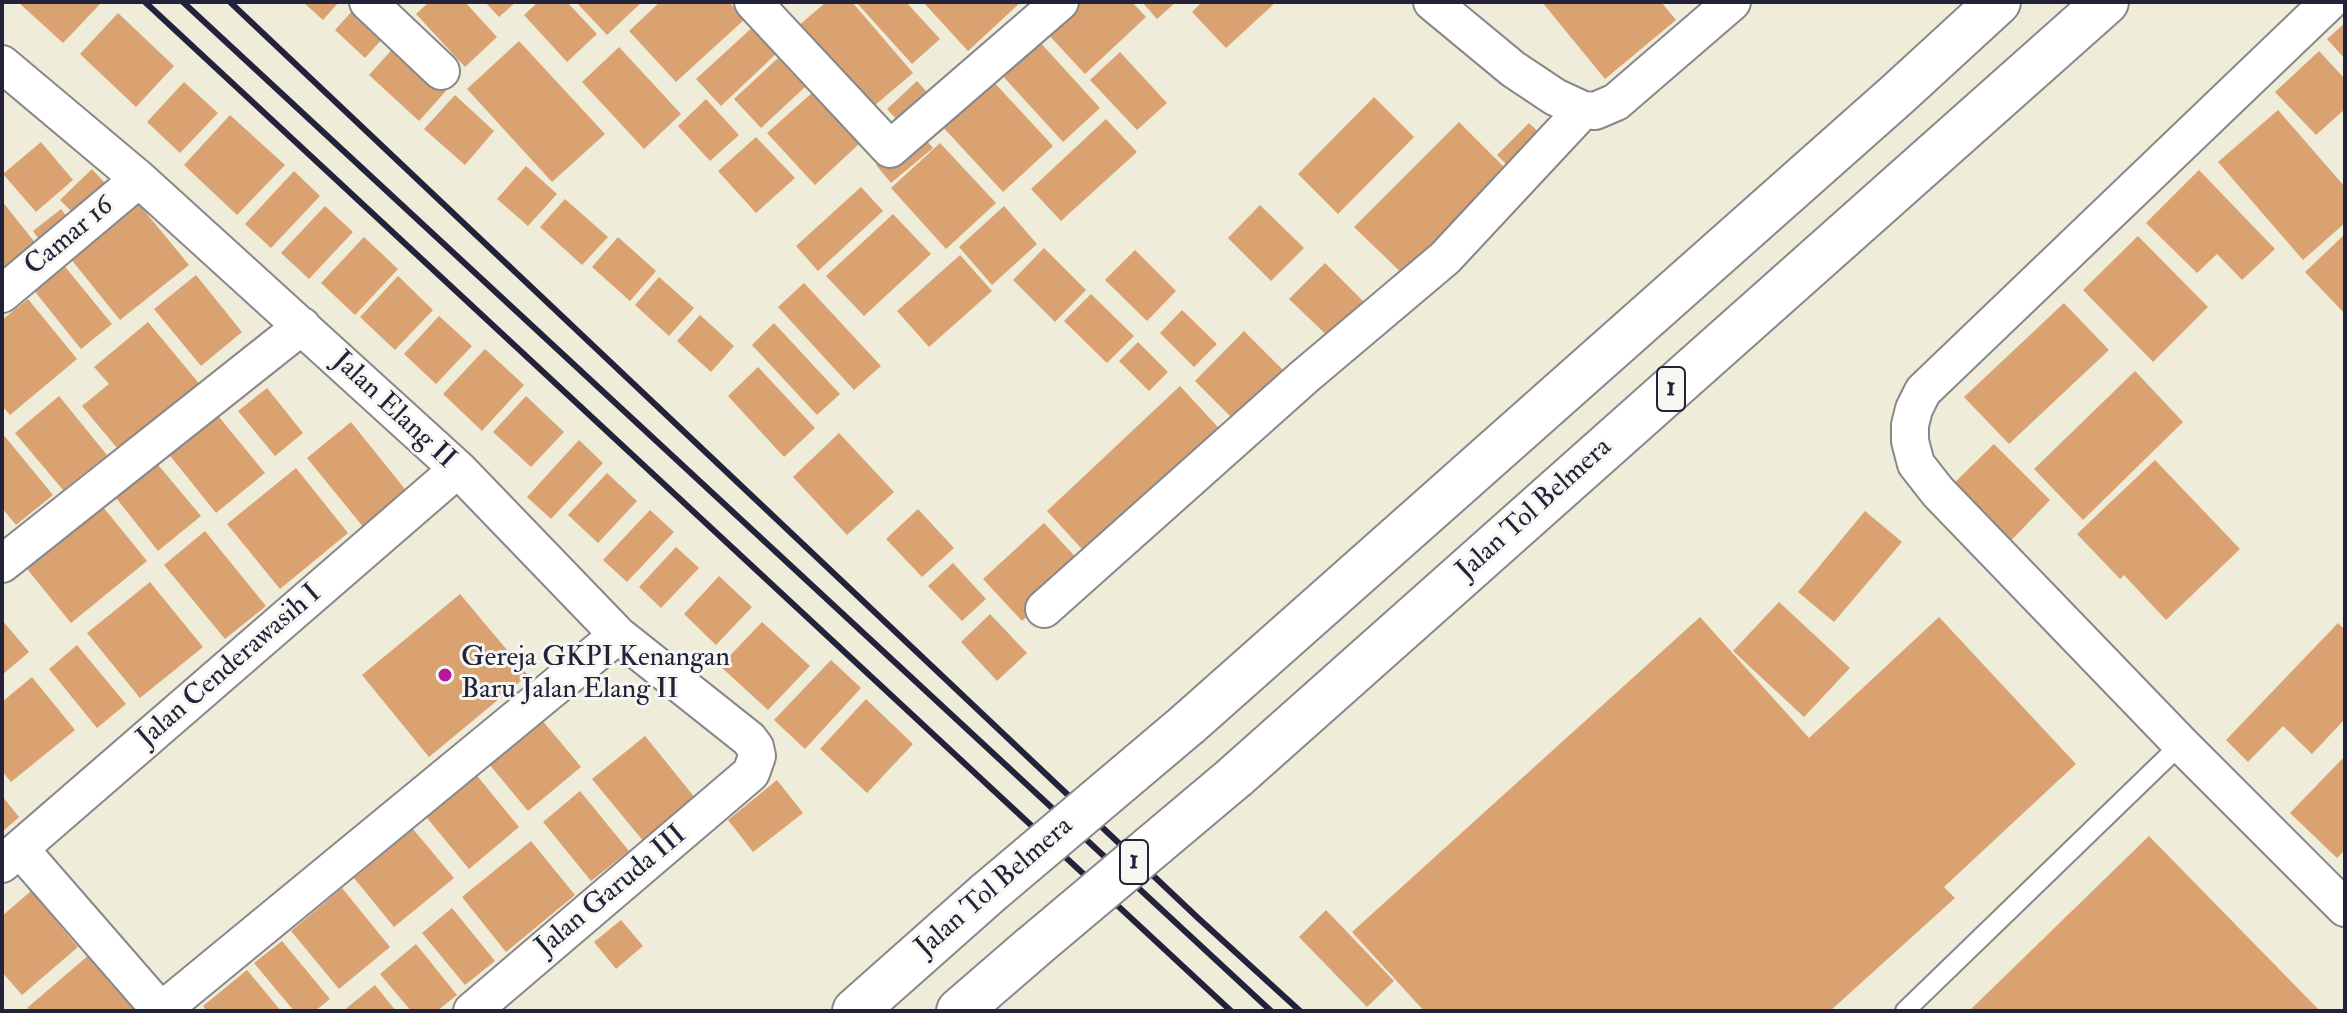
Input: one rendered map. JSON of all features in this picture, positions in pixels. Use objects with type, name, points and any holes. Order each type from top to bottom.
[{"type":"highway","name":"Jalan Tol Belmera","points":[[855,1011],[988,893],[1188,724],[1998,2]]},
{"type":"highway","name":"Jalan Tol Belmera","points":[[959,1011],[1235,777],[2106,2]]},
{"type":"street","points":[[368,2],[441,71]]},
{"type":"street","points":[[753,2],[890,149],[1060,2]]},
{"type":"street","points":[[1432,2],[1513,69],[1555,97],[1583,110],[1595,111],[1616,102],[1732,2]]},
{"type":"street","points":[[2329,2],[1923,391],[1914,409],[1910,441],[1916,464],[1938,492],[2181,744],[2345,908]]},
{"type":"street","name":"Jalan Elang II","points":[[2,64],[139,179],[458,469],[618,635],[749,739],[757,756],[751,773]]},
{"type":"street","points":[[1044,609],[1304,377],[1445,258],[1583,110]]},
{"type":"street","name":"Camar 16","points":[[2,294],[139,179]]},
{"type":"street","points":[[2,564],[302,326]]},
{"type":"street","name":"Jalan Cenderawasih I","points":[[11,857],[458,469]]},
{"type":"street","points":[[11,857],[161,1011],[618,635]]},
{"type":"street","name":"Jalan Garuda III","points":[[472,1011],[751,773]]},
{"type":"lane","points":[[1905,1011],[2181,744]]},
{"type":"building","points":[[18,2],[102,2],[63,43]]},
{"type":"building","points":[[303,2],[339,2],[323,20]]},
{"type":"building","points":[[429,2],[465,2],[497,37],[465,67],[416,14]]},
{"type":"building","points":[[485,2],[516,2],[499,17]]},
{"type":"building","points":[[538,2],[567,2],[597,34],[567,62],[524,15]]},
{"type":"building","points":[[576,2],[642,2],[607,35]]},
{"type":"building","points":[[660,2],[729,2],[745,19],[676,82],[629,31]]},
{"type":"building","points":[[826,2],[852,2],[913,73],[868,111],[796,28]]},
{"type":"building","points":[[856,2],[906,2],[940,39],[912,64]]},
{"type":"building","points":[[923,2],[1021,2],[968,51]]},
{"type":"building","points":[[1078,2],[1132,2],[1146,17],[1085,74],[1046,32]]},
{"type":"building","points":[[1142,2],[1176,2],[1157,19]]},
{"type":"building","points":[[1202,2],[1276,2],[1226,48],[1192,12]]},
{"type":"building","points":[[1542,2],[1661,2],[1676,20],[1605,79]]},
{"type":"building","points":[[353,10],[384,37],[365,58],[335,30]]},
{"type":"building","points":[[118,13],[174,66],[136,107],[80,54]]},
{"type":"building","points":[[2345,23],[2345,59],[2327,39]]},
{"type":"building","points":[[755,25],[779,51],[721,106],[696,79]]},
{"type":"building","points":[[1038,40],[1100,108],[1063,142],[1001,74]]},
{"type":"building","points":[[519,41],[605,134],[552,182],[467,89]]},
{"type":"building","points":[[396,45],[446,91],[419,121],[369,75]]},
{"type":"building","points":[[619,47],[681,114],[644,149],[582,82]]},
{"type":"building","points":[[2319,51],[2345,79],[2345,109],[2316,135],[2275,92]]},
{"type":"building","points":[[1120,52],[1167,103],[1137,130],[1090,80]]},
{"type":"building","points":[[778,58],[805,87],[761,128],[734,99]]},
{"type":"building","points":[[991,79],[1053,146],[1003,192],[941,125]]},
{"type":"building","points":[[917,81],[937,103],[907,131],[887,109]]},
{"type":"building","points":[[184,82],[218,113],[180,153],[147,122]]},
{"type":"building","points":[[813,92],[860,143],[815,185],[767,133]]},
{"type":"building","points":[[455,95],[494,131],[465,165],[424,129]]},
{"type":"building","points":[[1374,97],[1414,137],[1338,214],[1298,174]]},
{"type":"building","points":[[706,99],[739,135],[710,161],[678,126]]},
{"type":"building","points":[[2278,110],[2345,187],[2345,223],[2303,260],[2218,162]]},
{"type":"building","points":[[230,115],[285,165],[237,215],[184,165]]},
{"type":"building","points":[[1106,119],[1137,152],[1061,221],[1031,189]]},
{"type":"building","points":[[1459,122],[1515,178],[1411,282],[1354,227]]},
{"type":"building","points":[[1529,123],[1550,143],[1518,176],[1497,155]]},
{"type":"building","points":[[918,131],[933,148],[891,183],[876,165]]},
{"type":"building","points":[[756,137],[795,178],[756,213],[718,171]]},
{"type":"building","points":[[41,142],[73,180],[36,212],[3,174]]},
{"type":"building","points":[[940,143],[996,203],[946,249],[891,188]]},
{"type":"building","points":[[526,166],[557,194],[528,226],[497,199]]},
{"type":"building","points":[[92,169],[115,194],[84,224],[60,200]]},
{"type":"building","points":[[2199,170],[2275,249],[2242,280],[2217,254],[2197,273],[2146,223]]},
{"type":"building","points":[[294,171],[320,196],[271,248],[245,224]]},
{"type":"building","points":[[861,187],[883,211],[818,271],[796,246]]},
{"type":"building","points":[[565,199],[608,237],[582,265],[540,227]]},
{"type":"building","points":[[2,201],[44,254],[2,287]]},
{"type":"building","points":[[138,203],[189,265],[120,320],[70,258]]},
{"type":"building","points":[[1260,205],[1304,248],[1271,281],[1228,238]]},
{"type":"building","points":[[325,206],[353,232],[309,279],[281,253]]},
{"type":"building","points":[[1004,206],[1037,244],[992,285],[959,247]]},
{"type":"building","points":[[61,209],[77,230],[49,253],[33,231]]},
{"type":"building","points":[[893,214],[931,254],[864,316],[826,276]]},
{"type":"building","points":[[2345,234],[2345,314],[2305,272]]},
{"type":"building","points":[[2138,236],[2208,307],[2153,362],[2083,290]]},
{"type":"building","points":[[364,237],[398,269],[355,315],[321,283]]},
{"type":"building","points":[[618,237],[656,271],[630,301],[592,267]]},
{"type":"building","points":[[1044,248],[1086,290],[1055,322],[1013,280]]},
{"type":"building","points":[[1135,250],[1176,291],[1147,321],[1105,280]]},
{"type":"building","points":[[960,255],[992,291],[929,347],[897,311]]},
{"type":"building","points":[[62,263],[112,324],[81,349],[32,288]]},
{"type":"building","points":[[1325,263],[1372,310],[1337,345],[1289,299]]},
{"type":"building","points":[[196,275],[242,332],[201,366],[154,309]]},
{"type":"building","points":[[398,276],[433,310],[395,350],[360,317]]},
{"type":"building","points":[[659,277],[694,308],[669,336],[635,305]]},
{"type":"building","points":[[804,283],[881,366],[854,390],[778,307]]},
{"type":"building","points":[[1091,294],[1134,336],[1107,363],[1064,321]]},
{"type":"building","points":[[28,299],[77,359],[10,415],[2,406],[2,320]]},
{"type":"building","points":[[2064,303],[2109,350],[2009,444],[1964,397]]},
{"type":"building","points":[[1182,310],[1217,344],[1194,367],[1160,333]]},
{"type":"building","points":[[700,315],[734,346],[711,372],[677,341]]},
{"type":"building","points":[[439,316],[472,346],[436,384],[404,354]]},
{"type":"building","points":[[148,322],[202,387],[122,454],[82,406],[109,384],[94,367]]},
{"type":"building","points":[[774,323],[840,394],[817,415],[752,345]]},
{"type":"building","points":[[1244,331],[1292,379],[1243,429],[1195,381]]},
{"type":"building","points":[[1138,342],[1168,372],[1149,391],[1119,361]]},
{"type":"building","points":[[485,349],[524,385],[482,431],[443,394]]},
{"type":"building","points":[[758,367],[815,428],[784,457],[728,396]]},
{"type":"building","points":[[2135,371],[2183,422],[2083,520],[2034,469]]},
{"type":"building","points":[[1180,386],[1226,436],[1093,561],[1047,511]]},
{"type":"building","points":[[267,388],[303,433],[275,456],[238,411]]},
{"type":"building","points":[[59,396],[107,455],[63,490],[15,433]]},
{"type":"building","points":[[526,396],[564,432],[531,467],[493,432]]},
{"type":"building","points":[[215,412],[265,473],[216,513],[167,452]]},
{"type":"building","points":[[351,422],[408,493],[364,528],[307,458]]},
{"type":"building","points":[[2,433],[53,495],[16,525],[2,508]]},
{"type":"building","points":[[839,433],[894,492],[847,535],[793,477]]},
{"type":"building","points":[[579,440],[603,463],[551,519],[527,497]]},
{"type":"building","points":[[1994,444],[2050,500],[2002,550],[1944,493]]},
{"type":"building","points":[[154,460],[201,516],[158,551],[113,494]]},
{"type":"building","points":[[2155,460],[2240,549],[2166,620],[2124,575],[2120,579],[2077,534]]},
{"type":"building","points":[[296,468],[348,533],[280,589],[227,524]]},
{"type":"building","points":[[607,473],[637,501],[598,543],[568,515]]},
{"type":"building","points":[[99,502],[147,561],[71,623],[23,564]]},
{"type":"building","points":[[918,509],[954,548],[922,577],[886,539]]},
{"type":"building","points":[[650,510],[674,532],[627,582],[603,560]]},
{"type":"building","points":[[1865,511],[1902,542],[1834,622],[1798,592]]},
{"type":"building","points":[[1044,523],[1083,565],[1022,621],[983,579]]},
{"type":"building","points":[[205,531],[266,606],[225,639],[164,565]]},
{"type":"building","points":[[676,547],[699,568],[661,608],[639,587]]},
{"type":"building","points":[[953,563],[986,599],[962,621],[928,586]]},
{"type":"building","points":[[719,576],[752,607],[716,645],[684,614]]},
{"type":"building","points":[[150,582],[203,647],[140,698],[87,633]]},
{"type":"building","name":"Gereja GKPI Kenangan Baru Jalan Elang II","points":[[460,594],[528,675],[429,757],[362,675]]},
{"type":"building","points":[[1779,602],[1850,668],[1804,717],[1733,651]]},
{"type":"building","points":[[990,614],[1027,653],[997,681],[961,642]]},
{"type":"building","points":[[1700,617],[1809,738],[1939,617],[2076,764],[1944,887],[1955,898],[1830,1011],[1424,1011],[1352,932]]},
{"type":"building","points":[[2,620],[29,652],[2,675]]},
{"type":"building","points":[[762,622],[810,666],[768,710],[720,666]]},
{"type":"building","points":[[2338,623],[2345,630],[2345,719],[2312,754],[2283,726],[2248,762],[2226,740]]},
{"type":"building","points":[[77,645],[126,704],[97,728],[49,669]]},
{"type":"building","points":[[831,660],[861,688],[805,749],[774,720]]},
{"type":"building","points":[[32,677],[75,730],[11,782],[2,771],[2,702]]},
{"type":"building","points":[[866,699],[913,744],[867,793],[820,749]]},
{"type":"building","points":[[542,720],[581,767],[528,811],[489,764]]},
{"type":"building","points":[[645,736],[696,799],[644,842],[592,779]]},
{"type":"building","points":[[2345,756],[2345,850],[2337,858],[2290,813]]},
{"type":"building","points":[[474,772],[519,827],[469,869],[423,813]]},
{"type":"building","points":[[777,780],[803,813],[753,852],[728,820]]},
{"type":"building","points":[[580,791],[629,851],[591,881],[543,822]]},
{"type":"building","points":[[2,796],[19,817],[2,832]]},
{"type":"building","points":[[413,829],[454,878],[394,927],[354,878]]},
{"type":"building","points":[[2149,836],[2320,1011],[1969,1011]]},
{"type":"building","points":[[531,841],[575,895],[506,952],[462,897]]},
{"type":"building","points":[[342,888],[390,947],[339,989],[291,931]]},
{"type":"building","points":[[31,891],[78,947],[22,995],[2,972],[2,916]]},
{"type":"building","points":[[452,908],[495,961],[465,985],[422,933]]},
{"type":"building","points":[[1326,910],[1394,981],[1367,1007],[1299,937]]},
{"type":"building","points":[[621,920],[643,946],[616,969],[594,942]]},
{"type":"building","points":[[282,941],[330,999],[315,1011],[294,1011],[254,963]]},
{"type":"building","points":[[416,944],[457,995],[437,1011],[411,1011],[380,974]]},
{"type":"building","points":[[90,954],[138,1011],[30,1011],[27,1008]]},
{"type":"building","points":[[247,970],[281,1011],[207,1011],[203,1006]]},
{"type":"building","points":[[375,985],[396,1011],[343,1011]]},
{"type":"railway","points":[[145,2],[1231,1011]]},
{"type":"railway","points":[[183,2],[1271,1011]]},
{"type":"railway","points":[[230,2],[1300,1011]]},
{"type":"place","name":"Gereja GKPI Kenangan Baru Jalan Elang II","points":[[445,675]]}]
